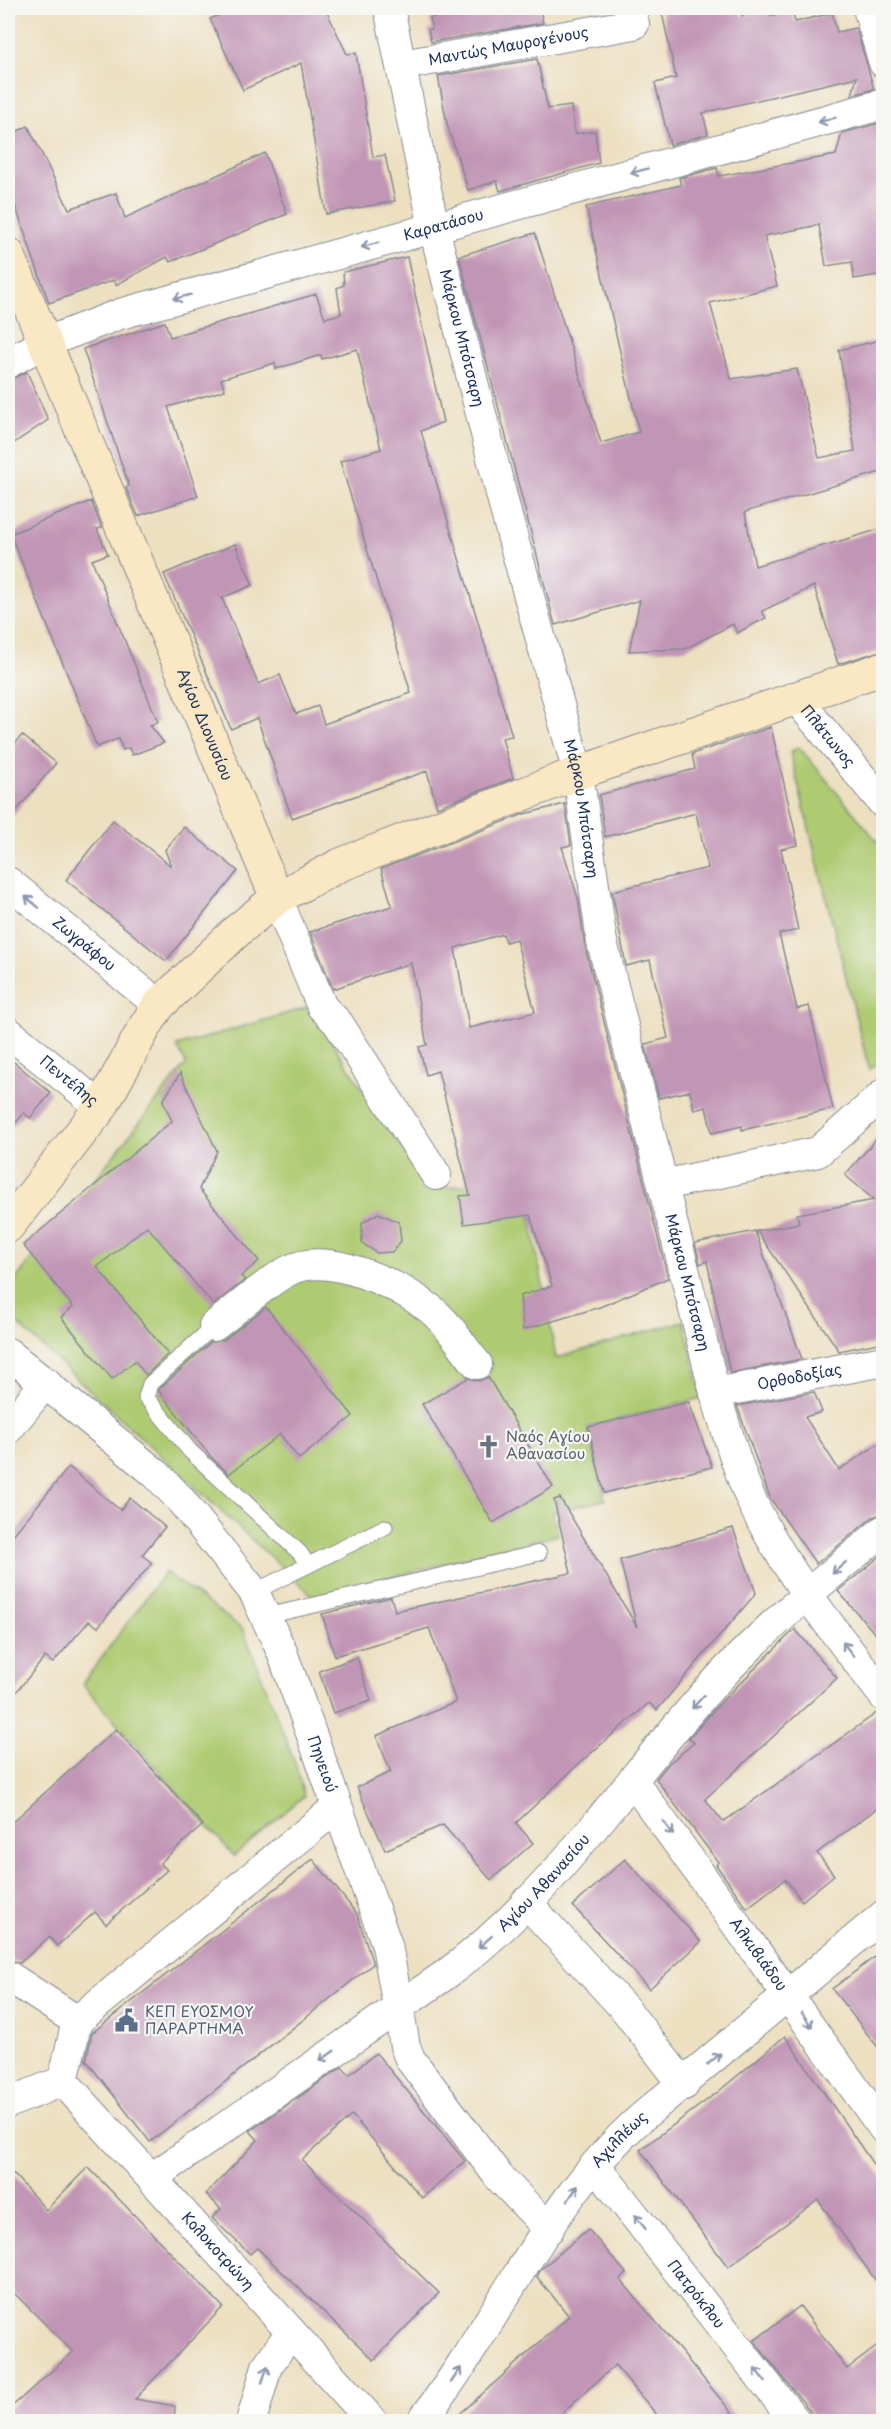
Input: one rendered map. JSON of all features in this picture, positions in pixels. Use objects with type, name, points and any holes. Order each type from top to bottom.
[{"type":"street","name":"Μάρκου Μπότσαρη","points":[[389,8],[434,228],[507,517],[578,773],[602,942],[715,1393],[735,1458],[753,1504],[784,1561],[884,1696]]},
{"type":"street","name":"Μαντώς Μαυρογένους","points":[[402,65],[634,24],[629,8]]},
{"type":"street","points":[[868,8],[884,63]]},
{"type":"street","name":"Καρατάσου","points":[[8,363],[44,343],[120,314],[884,104]]},
{"type":"street","name":"Αγίου Διονυσίου","points":[[8,254],[322,1007],[338,1023],[436,1175]]},
{"type":"street","points":[[8,1226],[101,1107],[159,1005],[238,930],[277,898],[340,865],[578,773],[884,668]]},
{"type":"street","name":"Πλάτωνος","points":[[795,698],[884,804]]},
{"type":"street","name":"Ζωγράφου","points":[[8,882],[159,1005]]},
{"type":"street","name":"Πεντέλης","points":[[8,1032],[101,1107]]},
{"type":"street","points":[[663,1185],[818,1152],[884,1094]]},
{"type":"street","points":[[214,1326],[288,1270],[313,1264],[337,1264],[404,1293],[430,1309],[477,1364]]},
{"type":"street","name":"Πηνειού","points":[[8,1353],[156,1474],[179,1498],[260,1604],[387,1944],[405,2046],[418,2072],[499,2177],[549,2229]]},
{"type":"street","name":"Ορθοδοξίας","points":[[715,1393],[884,1361]]},
{"type":"street","points":[[8,1429],[46,1382]]},
{"type":"street","name":"Αγίου Αθανασίου","points":[[152,2178],[468,1957],[526,1902],[633,1781],[709,1688],[807,1595],[884,1530]]},
{"type":"street","name":"Αλκιβιάδου","points":[[633,1781],[884,2129]]},
{"type":"street","points":[[8,2103],[63,2081],[77,2021],[337,1807]]},
{"type":"street","points":[[526,1902],[625,2009],[684,2085]]},
{"type":"street","name":"Αχιλλέως","points":[[421,2421],[454,2378],[549,2229],[595,2165],[630,2128],[884,1915]]},
{"type":"street","points":[[8,1976],[77,2021]]},
{"type":"street","name":"Κολοκοτρώνη","points":[[63,2081],[373,2421]]},
{"type":"street","name":"Πατρόκλου","points":[[595,2165],[796,2421]]},
{"type":"street","points":[[251,2421],[267,2366],[291,2332]]},
{"type":"lane","points":[[214,1326],[150,1384],[146,1397],[190,1451],[300,1553],[308,1565]]},
{"type":"lane","points":[[260,1604],[308,1565],[385,1527]]},
{"type":"lane","points":[[260,1604],[539,1553]]},
{"type":"green space","points":[[799,747],[883,848],[883,1059],[869,1070],[790,752]]},
{"type":"green space","points":[[309,1007],[429,1190],[523,1177],[556,1358],[684,1321],[702,1398],[588,1427],[605,1500],[553,1512],[558,1535],[314,1597],[8,1315],[8,1289],[186,1064],[177,1046]]},
{"type":"green space","points":[[165,1572],[243,1629],[296,1766],[304,1796],[234,1856],[82,1684]]},
{"type":"building","points":[[236,8],[325,8],[347,54],[356,53],[373,157],[385,155],[395,201],[326,214],[301,63],[243,90],[210,19]]},
{"type":"building","points":[[438,8],[540,8],[543,23],[431,42],[428,30],[432,29],[430,18],[439,16]]},
{"type":"building","points":[[661,8],[740,8],[742,16],[769,9],[771,16],[792,11],[795,22],[832,13],[837,32],[856,28],[874,89],[852,95],[857,77],[703,113],[708,134],[670,145],[655,83],[676,78]]},
{"type":"building","points":[[537,59],[548,109],[571,106],[575,134],[595,131],[599,163],[500,191],[497,181],[468,190],[447,124],[438,76]]},
{"type":"building","points":[[884,122],[884,274],[854,279],[852,262],[826,266],[819,225],[764,236],[777,286],[710,303],[731,379],[797,369],[819,458],[855,451],[839,350],[884,339],[884,471],[745,512],[755,566],[884,528],[884,650],[838,664],[814,586],[762,611],[766,618],[737,633],[733,624],[685,649],[629,651],[640,600],[555,625],[459,256],[535,233],[601,443],[639,432],[586,207],[681,185],[679,178],[717,168],[719,176],[836,155],[842,133]]},
{"type":"building","points":[[28,126],[69,209],[116,193],[125,218],[265,153],[287,214],[170,262],[167,257],[116,285],[114,280],[49,303],[14,202],[8,205],[8,136]]},
{"type":"building","points":[[407,257],[443,422],[421,431],[512,736],[502,738],[513,778],[437,807],[427,771],[292,818],[257,718],[231,729],[164,574],[235,544],[253,585],[222,598],[258,684],[280,675],[296,714],[318,706],[324,724],[411,693],[340,461],[381,449],[357,349],[322,359],[321,355],[276,369],[275,363],[221,379],[225,390],[168,407],[198,496],[138,516],[126,488],[129,486],[83,349],[165,322],[170,337],[316,294],[325,318],[341,314],[337,288],[344,285],[343,272]]},
{"type":"building","points":[[27,372],[48,420],[8,447],[8,380]]},
{"type":"building","points":[[91,501],[102,528],[97,529],[108,554],[92,560],[158,722],[150,725],[164,743],[132,755],[129,748],[123,750],[118,739],[97,747],[10,534]]},
{"type":"building","points":[[771,727],[798,845],[781,849],[798,930],[779,934],[797,1009],[809,1006],[833,1109],[742,1130],[742,1126],[712,1133],[706,1107],[694,1110],[690,1091],[659,1098],[645,1044],[668,1038],[650,960],[626,966],[612,891],[708,868],[696,813],[605,837],[599,795],[695,769],[692,754]]},
{"type":"building","points":[[22,735],[56,763],[8,821],[8,752]]},
{"type":"building","points":[[565,804],[571,845],[562,847],[578,898],[585,946],[668,1278],[600,1307],[523,1330],[520,1296],[552,1286],[530,1215],[464,1224],[460,1196],[470,1195],[438,1071],[426,1075],[419,1047],[427,1045],[411,963],[333,989],[310,932],[392,906],[381,869],[524,814]],"holes":[[[503,934],[506,942],[516,939],[535,1012],[469,1028],[455,948]]]},
{"type":"building","points":[[113,820],[171,866],[165,850],[184,827],[238,871],[166,961],[66,880]]},
{"type":"building","points":[[8,1057],[51,1093],[30,1118],[24,1113],[8,1132]]},
{"type":"building","points":[[180,1073],[217,1151],[199,1189],[259,1261],[241,1276],[245,1280],[213,1305],[147,1226],[97,1267],[168,1354],[146,1375],[135,1361],[112,1379],[61,1317],[73,1307],[23,1245],[172,1121],[163,1101]]},
{"type":"building","points":[[884,1130],[884,1342],[839,1351],[757,1231],[799,1223],[797,1214],[874,1200],[845,1175]]},
{"type":"building","points":[[378,1213],[399,1222],[401,1241],[392,1252],[377,1253],[362,1243],[362,1223]]},
{"type":"building","points":[[755,1231],[802,1359],[730,1373],[707,1261],[700,1264],[695,1243]]},
{"type":"building","points":[[266,1307],[353,1416],[299,1459],[280,1434],[229,1474],[211,1457],[158,1390],[211,1342],[224,1340]]},
{"type":"building","name":"Ναός Αγίου Αθανασίου","points":[[488,1377],[553,1487],[493,1523],[422,1404],[468,1378],[479,1381]]},
{"type":"building","points":[[814,1392],[822,1412],[805,1417],[839,1470],[884,1440],[884,1513],[873,1517],[816,1564],[770,1498],[737,1406]]},
{"type":"building","points":[[689,1402],[712,1467],[604,1493],[588,1427]]},
{"type":"building","points":[[69,1467],[120,1510],[130,1498],[165,1527],[142,1555],[152,1563],[98,1627],[89,1621],[53,1663],[45,1657],[8,1702],[8,1541]]},
{"type":"building","points":[[560,1498],[637,1627],[620,1560],[733,1528],[756,1593],[657,1710],[649,1703],[582,1761],[516,1823],[533,1843],[491,1880],[443,1825],[385,1850],[357,1787],[391,1772],[376,1736],[456,1702],[429,1628],[335,1656],[322,1614],[391,1597],[395,1611],[571,1573],[554,1500]]},
{"type":"building","points":[[884,1553],[884,1644],[838,1591]]},
{"type":"building","points":[[795,1629],[837,1678],[705,1799],[723,1822],[878,1712],[884,1713],[884,1803],[817,1853],[834,1875],[802,1901],[785,1879],[747,1908],[716,1865],[718,1862],[656,1779],[668,1764],[694,1743],[689,1738],[722,1701]]},
{"type":"building","points":[[357,1657],[371,1701],[333,1713],[319,1671]]},
{"type":"building","points":[[116,1729],[203,1825],[160,1863],[167,1870],[106,1924],[95,1912],[57,1946],[49,1937],[20,1963],[8,1959],[8,1826]]},
{"type":"building","points":[[313,1859],[357,1914],[373,1964],[150,2142],[86,2060],[92,2033]]},
{"type":"building","points":[[625,1859],[701,1942],[649,1989],[573,1906]]},
{"type":"building","points":[[884,1950],[884,2055],[832,1989]]},
{"type":"building","points":[[785,2036],[884,2180],[884,2292],[818,2200],[728,2267],[640,2150],[719,2091]]},
{"type":"building","points":[[376,2053],[465,2161],[422,2198],[352,2115],[302,2160],[439,2293],[374,2360],[257,2248],[250,2254],[212,2218],[221,2209],[206,2194],[258,2140],[250,2131],[342,2067],[349,2075]]},
{"type":"building","points":[[88,2167],[223,2307],[135,2399],[175,2406],[174,2421],[8,2421],[8,2410],[73,2352],[8,2287],[8,2168],[46,2210]]},
{"type":"building","points":[[588,2229],[626,2273],[620,2279],[739,2421],[662,2421],[615,2365],[553,2421],[452,2421],[569,2316],[537,2277],[541,2269]]},
{"type":"building","points":[[800,2306],[847,2369],[884,2341],[884,2413],[872,2421],[813,2421],[810,2411],[754,2341]]},
{"type":"place","name":"Ναός Αγίου Αθανασίου","points":[[488,1446]]},
{"type":"place","name":"ΚΕΠ ΕΥΟΣΜΟΥ ΠΑΡΑΡΤΗΜΑ","points":[[127,2021]]}]
